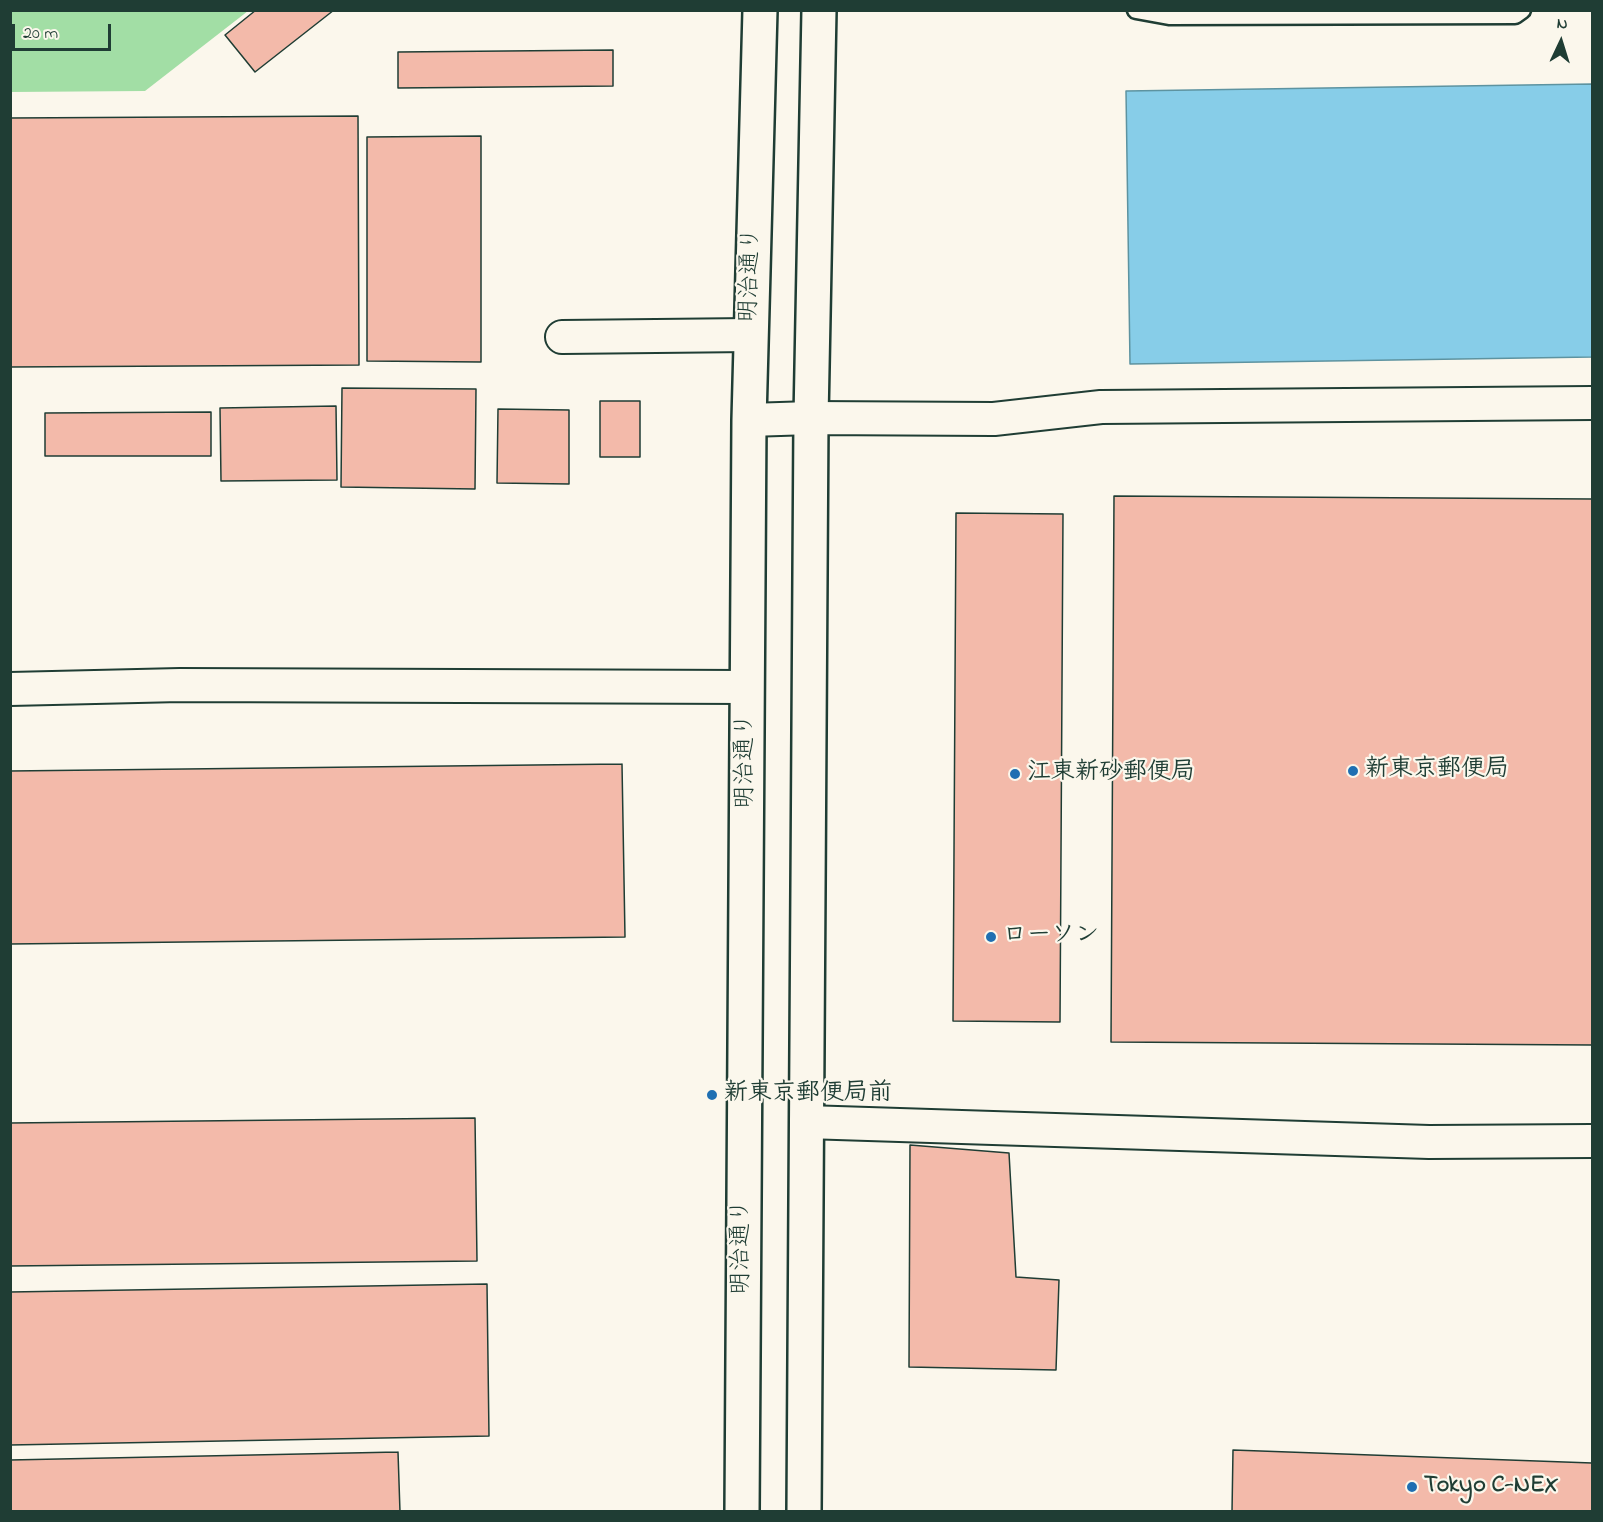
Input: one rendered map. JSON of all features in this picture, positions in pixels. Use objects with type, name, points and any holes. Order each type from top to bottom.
[{"type":"main road","name":"明治通り","points":[[742,1512],[750,335],[760,10]]},
{"type":"main road","points":[[804,1512],[811,418],[819,10]]},
{"type":"street","points":[[562,337],[750,335]]},
{"type":"street","points":[[749,420],[994,419],[1101,407],[1593,403]]},
{"type":"street","points":[[10,689],[180,686],[747,687]]},
{"type":"street","points":[[806,1122],[1429,1142],[1593,1141]]},
{"type":"lane","points":[[1136,10],[1169,16],[1204,16],[1515,15],[1522,10]]},
{"type":"green space","points":[[10,11],[248,11],[145,91],[11,92]]},
{"type":"water","points":[[1592,84],[1592,357],[1130,364],[1126,91]]},
{"type":"building","points":[[256,10],[334,10],[255,72],[225,35]]},
{"type":"building","points":[[613,50],[613,86],[398,88],[398,52]]},
{"type":"building","points":[[358,116],[359,365],[10,367],[10,118]]},
{"type":"building","points":[[481,136],[481,362],[367,361],[367,137]]},
{"type":"building","points":[[342,388],[476,389],[475,489],[341,487]]},
{"type":"building","points":[[600,401],[640,401],[640,457],[600,457]]},
{"type":"building","points":[[336,406],[337,480],[221,481],[220,408]]},
{"type":"building","points":[[498,409],[569,410],[569,484],[497,483]]},
{"type":"building","points":[[211,412],[211,456],[45,456],[45,413]]},
{"type":"building","name":"新東京郵便局","points":[[1114,496],[1592,499],[1592,1045],[1111,1042]]},
{"type":"building","points":[[956,513],[1063,514],[1060,1022],[953,1021]]},
{"type":"building","points":[[622,764],[625,937],[10,944],[10,771]]},
{"type":"building","points":[[475,1118],[477,1261],[10,1266],[10,1123]]},
{"type":"building","points":[[910,1145],[1009,1153],[1016,1277],[1059,1280],[1056,1370],[909,1367]]},
{"type":"building","points":[[487,1284],[489,1436],[10,1445],[10,1292]]},
{"type":"building","name":"Tokyo C-NEX","points":[[1233,1450],[1592,1463],[1592,1512],[1232,1512]]},
{"type":"building","points":[[398,1452],[400,1512],[10,1512],[10,1460]]},
{"type":"place","name":"新東京郵便局","points":[[1353,771]]},
{"type":"place","name":"江東新砂郵便局","points":[[1015,774]]},
{"type":"place","name":"ローソン","points":[[991,937]]},
{"type":"place","name":"新東京郵便局前","points":[[712,1095]]},
{"type":"place","name":"Tokyo C-NEX","points":[[1412,1487]]}]
